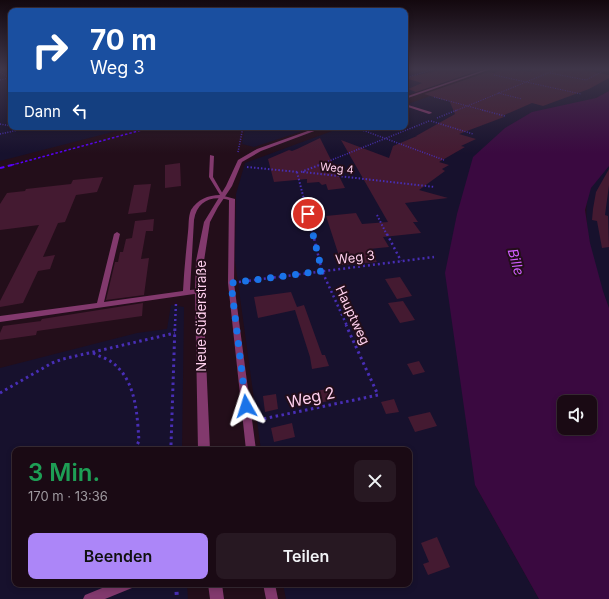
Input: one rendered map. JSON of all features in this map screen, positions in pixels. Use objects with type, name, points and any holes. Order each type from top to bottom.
[{"type":"street","points":[[238,163],[259,150],[315,130]]},
{"type":"street","name":"Neue Süderstraße","points":[[204,447],[199,292],[200,261],[203,238],[208,222],[222,195],[229,186],[238,163]]},
{"type":"street","points":[[216,587],[217,599]]},
{"type":"lane","points":[[408,106],[430,113]]},
{"type":"lane","points":[[212,156],[211,177],[222,195]]},
{"type":"lane","points":[[186,293],[188,255],[194,209],[197,205],[208,198],[222,195],[232,199],[231,283],[251,447]]},
{"type":"lane","points":[[100,305],[117,234]]},
{"type":"lane","points":[[0,319],[199,292]]},
{"type":"lane","points":[[88,599],[120,587]]},
{"type":"lane","points":[[270,587],[272,599]]},
{"type":"path","points":[[435,97],[505,116]]},
{"type":"path","points":[[513,97],[522,99]]},
{"type":"path","points":[[430,120],[473,134]]},
{"type":"path","points":[[0,134],[19,130]]},
{"type":"path","points":[[238,163],[242,130]]},
{"type":"path","points":[[362,130],[444,160]]},
{"type":"path","name":"Weg 4","points":[[238,163],[297,172],[435,187]]},
{"type":"path","name":"Hauptweg","points":[[297,172],[322,271],[378,395]]},
{"type":"path","points":[[377,215],[401,261]]},
{"type":"path","name":"Weg 3","points":[[231,283],[434,257]]},
{"type":"path","points":[[171,447],[176,294]]},
{"type":"path","points":[[0,393],[52,363],[74,356],[175,333]]},
{"type":"path","points":[[92,353],[111,362],[128,380],[137,409],[138,441],[136,447]]},
{"type":"path","name":"Weg 2","points":[[248,422],[378,395]]},
{"type":"path","points":[[176,587],[176,599]]},
{"type":"shaded area","points":[[0,97],[8,97],[8,130],[120,130],[0,161]]},
{"type":"shaded area","points":[[427,97],[598,97],[596,98],[475,485],[539,599],[286,599],[284,587],[412,587],[412,447],[261,447],[235,261],[236,194],[245,163],[335,130],[408,130],[408,104]]},
{"type":"shaded area","points":[[244,130],[306,130],[254,147],[242,144]]},
{"type":"shaded area","points":[[609,166],[609,308],[595,265],[586,215],[587,200],[591,188]]},
{"type":"shaded area","points":[[171,305],[184,307],[182,447],[12,447],[12,587],[187,587],[188,599],[0,599],[0,368],[137,333],[167,329]]},
{"type":"water","name":"Bille","points":[[598,97],[609,97],[609,166],[591,188],[585,210],[590,243],[609,308],[609,599],[539,599],[475,485],[445,273],[457,214],[473,157],[505,128],[532,112]]},
{"type":"building","points":[[434,97],[567,97],[543,106],[532,103],[502,116],[504,117],[459,134],[476,139],[461,146],[465,147],[439,162],[449,165],[442,169],[445,171],[419,190],[448,198],[405,203],[418,222],[413,222],[421,233],[383,237],[389,247],[369,249],[377,262],[342,265],[326,216],[356,213],[362,224],[388,222],[341,140],[389,158],[393,146],[417,136],[455,114],[449,100],[447,101]]},
{"type":"building","points":[[320,138],[345,188],[328,190],[326,184],[322,185],[319,182],[307,183],[307,179],[274,182],[268,159],[289,150],[292,151],[297,149]]},
{"type":"building","points":[[180,163],[181,186],[165,188],[165,165]]},
{"type":"building","points":[[609,169],[609,185],[605,215],[608,216],[609,247],[602,248],[597,221],[592,220],[596,192]]},
{"type":"building","points":[[103,177],[97,192],[76,195],[65,222],[58,223],[43,257],[55,255],[50,269],[38,271],[23,303],[0,307],[0,301],[39,225],[0,230],[0,204],[7,193],[25,191],[26,189],[71,184],[73,180]]},
{"type":"building","points":[[151,184],[146,212],[128,214],[134,185]]},
{"type":"building","points":[[154,219],[153,231],[146,231],[141,259],[149,258],[144,295],[106,300],[115,262],[118,262],[120,252],[123,252],[126,239],[132,238],[135,221]]},
{"type":"building","points":[[400,277],[412,296],[397,299],[385,279]]},
{"type":"building","points":[[291,292],[297,307],[304,305],[322,355],[325,355],[329,366],[312,369],[310,357],[295,310],[258,318],[254,297]]},
{"type":"building","points":[[403,301],[415,320],[400,323],[388,303]]},
{"type":"building","points":[[143,303],[142,316],[37,331],[36,335],[0,340],[0,333],[3,326],[41,321],[42,319]]},
{"type":"building","points":[[419,361],[425,372],[413,375],[407,364]]},
{"type":"building","points":[[332,388],[336,399],[320,403],[316,391]]},
{"type":"building","points":[[276,394],[278,409],[265,412],[263,396]]},
{"type":"building","points":[[394,399],[399,412],[386,414],[381,402]]},
{"type":"building","points":[[430,412],[437,426],[415,432],[408,417]]},
{"type":"building","points":[[292,423],[295,437],[274,442],[271,428]]},
{"type":"building","points":[[437,537],[450,567],[428,575],[423,564],[429,562],[421,543]]},
{"type":"railway","points":[[12,165],[142,130]]},
{"type":"railway","points":[[12,165],[16,164]]},
{"type":"railway","points":[[0,168],[12,165]]},
{"type":"route","points":[[246,406],[236,314],[231,283],[322,271],[308,214]]}]
